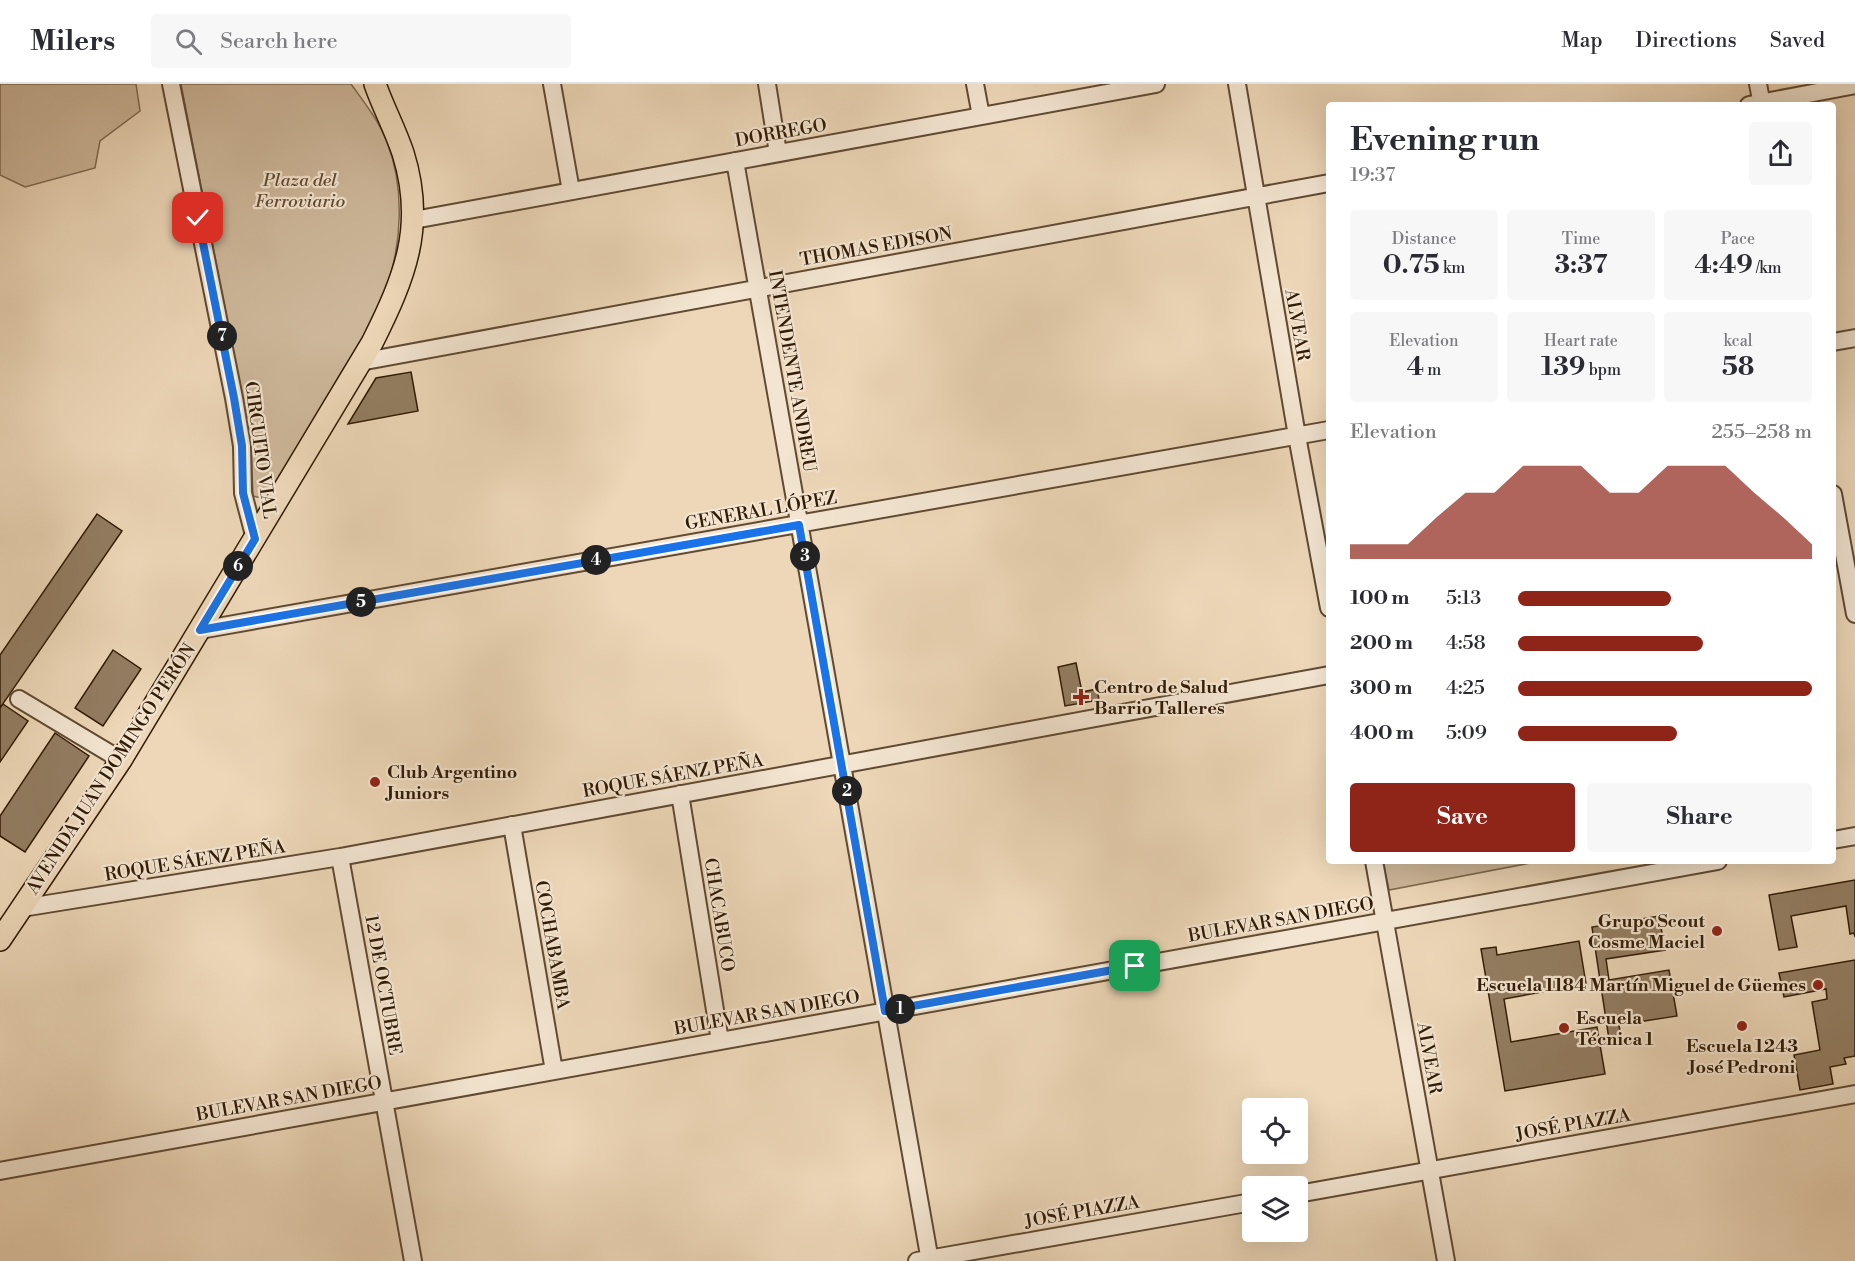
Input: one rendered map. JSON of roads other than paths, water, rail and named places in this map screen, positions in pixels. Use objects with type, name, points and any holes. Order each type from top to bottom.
[{"type":"main road","name":"AVENIDA JUAN DOMINGO PERÓN","points":[[361,84],[385,111]]},
{"type":"main road","name":"AVENIDA JUAN DOMINGO PERÓN","points":[[0,940],[122,760],[360,363],[389,308],[411,243],[414,220],[411,186],[402,151],[375,84]]},
{"type":"street","name":"CIRCUITO VIAL","points":[[171,84],[234,398],[242,446],[243,493],[255,539]]},
{"type":"street","points":[[552,84],[571,191]]},
{"type":"street","points":[[767,84],[778,153]]},
{"type":"street","points":[[975,84],[981,116]]},
{"type":"street","name":"DORREGO","points":[[414,220],[1156,84]]},
{"type":"street","name":"ALVEAR","points":[[1237,84],[1326,592]]},
{"type":"street","points":[[1758,84],[1758,102]]},
{"type":"street","points":[[1769,102],[1855,86]]},
{"type":"street","name":"INTENDENTE ANDREU","points":[[735,161],[885,1011],[925,1260]]},
{"type":"street","name":"THOMAS EDISON","points":[[360,363],[1326,184]]},
{"type":"street","points":[[1836,341],[1855,338]]},
{"type":"street","name":"GENERAL LÓPEZ","points":[[200,630],[1326,431]]},
{"type":"street","points":[[1836,514],[1846,579],[1855,614]]},
{"type":"street","name":"ROQUE SÁENZ PEÑA","points":[[22,908],[340,857],[1326,676]]},
{"type":"street","points":[[19,699],[122,760]]},
{"type":"street","name":"CHACABUCO","points":[[680,794],[720,1041]]},
{"type":"street","name":"COCHABAMBA","points":[[512,825],[554,1071]]},
{"type":"street","points":[[1836,839],[1855,836]]},
{"type":"street","name":"12 DE OCTUBRE","points":[[340,857],[413,1261]]},
{"type":"street","name":"ALVEAR","points":[[1375,864],[1446,1261]]},
{"type":"street","name":"BULEVAR SAN DIEGO","points":[[0,1171],[1701,864]]},
{"type":"street","name":"JOSÉ PIAZZA","points":[[1308,1192],[1855,1094]]},
{"type":"street","name":"JOSÉ PIAZZA","points":[[925,1260],[1242,1204]]},
{"type":"place","name":"Centro de Salud Barrio Talleres","points":[[1081,697]]},
{"type":"place","name":"Club Argentino Juniors","points":[[375,782]]},
{"type":"place","name":"Grupo Scout Cosme Maciel","points":[[1717,931]]},
{"type":"place","name":"Escuela 1184 Martín Miguel de Güemes","points":[[1818,985]]},
{"type":"place","name":"Escuela 1243 José Pedroni","points":[[1742,1026]]},
{"type":"place","name":"Escuela Técnica 1","points":[[1564,1028]]},
{"type":"park label","name":"Plaza del Ferroviario","points":[[300,190]]}]
